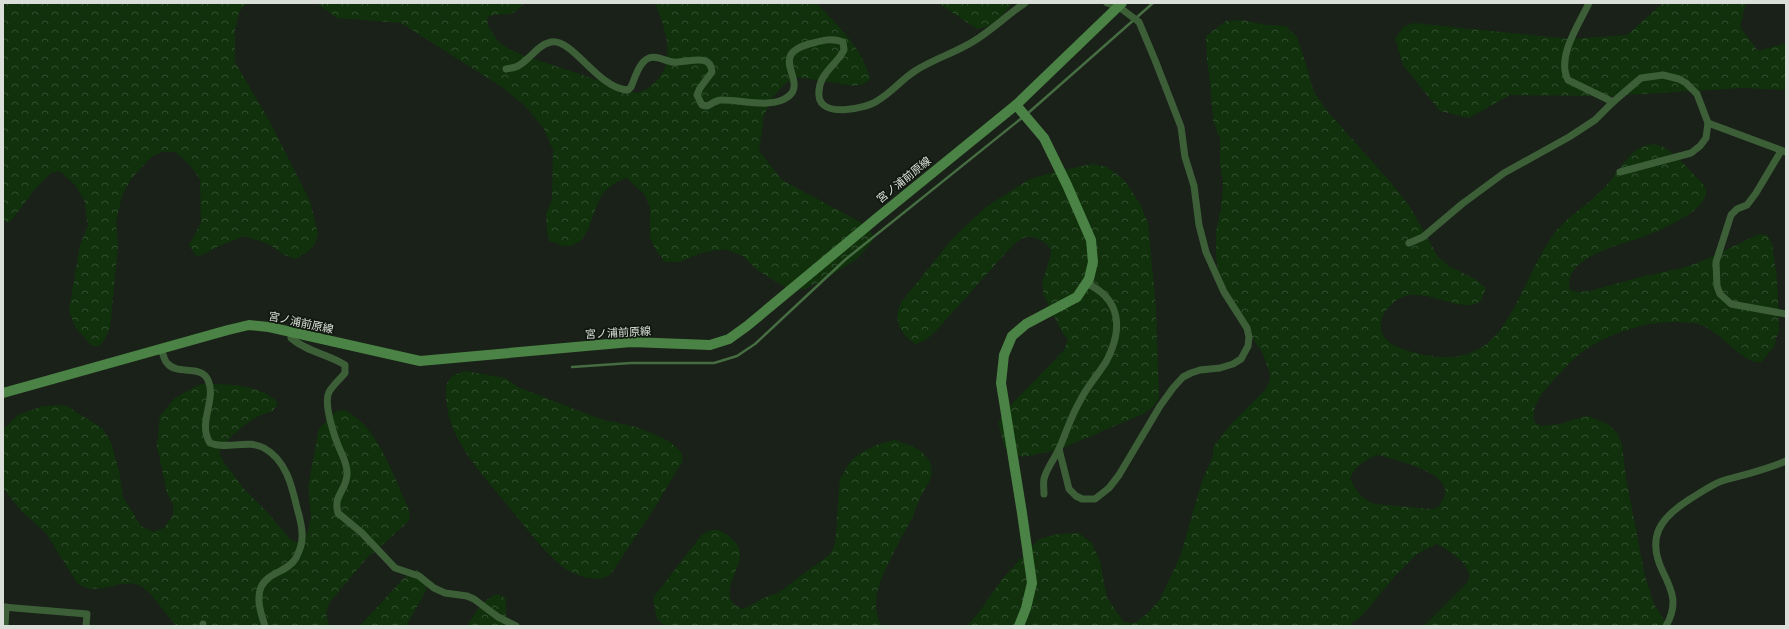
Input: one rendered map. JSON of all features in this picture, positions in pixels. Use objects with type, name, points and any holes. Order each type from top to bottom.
[{"type":"main road","name":"宮ノ浦前原線","points":[[3,393],[249,325],[291,331],[358,348],[420,361],[631,342],[710,345],[728,339],[748,326],[877,218],[1016,105],[1120,5]]},
{"type":"main road","points":[[1016,105],[1044,138],[1067,185],[1091,240],[1092,262],[1089,279],[1077,297],[1026,324],[1012,336],[1004,355],[1001,383],[1032,583],[1026,608],[1019,626]]},
{"type":"street","points":[[506,69],[519,66],[543,46],[553,42],[564,45],[605,81],[621,90],[628,90],[644,61],[649,58],[655,57],[680,63],[702,60],[707,62],[712,68],[712,72],[700,88],[697,95],[702,105],[707,106],[719,99],[746,103],[764,103],[786,98],[791,94],[794,88],[790,59],[794,49],[800,46],[836,39],[843,42],[844,50],[827,70],[820,87],[819,97],[822,104],[827,108],[834,110],[855,108],[879,100],[916,70],[975,40],[1025,3]]},
{"type":"street","points":[[1059,449],[1069,489],[1082,500],[1095,499],[1109,488],[1119,475],[1160,406],[1173,388],[1190,373],[1200,370],[1220,368],[1233,364],[1241,359],[1248,346],[1249,337],[1247,328],[1224,292],[1206,252],[1194,186],[1185,157],[1181,127],[1139,22],[1120,5],[1107,3]]},
{"type":"street","points":[[1589,3],[1575,29],[1566,57],[1565,75],[1568,80],[1613,102]]},
{"type":"street","points":[[1409,243],[1423,237],[1462,204],[1498,177],[1569,137],[1595,120],[1641,78],[1663,75],[1679,79],[1697,94],[1708,123],[1706,138],[1691,153],[1620,172]]},
{"type":"street","points":[[1708,123],[1783,152],[1747,205],[1737,209],[1731,215],[1716,262],[1717,286],[1720,294],[1731,304],[1786,314]]},
{"type":"street","points":[[1044,494],[1044,477],[1059,449],[1077,406],[1107,360],[1114,339],[1116,320],[1112,304],[1106,294],[1086,283]]},
{"type":"street","points":[[291,331],[291,338],[299,345],[336,359],[345,365],[345,373],[329,392],[327,403],[336,442],[347,467],[345,484],[336,501],[338,513],[362,533],[395,568],[419,576],[434,588],[445,593],[467,596],[474,599],[498,617],[516,626]]},
{"type":"street","points":[[161,349],[167,363],[176,369],[200,372],[208,379],[210,392],[205,427],[206,436],[210,443],[226,447],[249,444],[260,446],[270,452],[278,460],[288,477],[302,525],[301,548],[292,563],[270,577],[261,589],[260,603],[265,626]]},
{"type":"street","points":[[1666,626],[1673,611],[1674,603],[1668,582],[1656,555],[1656,538],[1661,523],[1670,513],[1684,503],[1715,485],[1772,468],[1786,462]]},
{"type":"street","points":[[5,626],[5,607],[87,614],[86,626]]},
{"type":"green space","points":[[3,3],[247,3],[240,10],[235,30],[235,62],[271,124],[310,201],[318,234],[315,244],[307,252],[296,259],[283,254],[265,243],[243,236],[204,254],[196,256],[189,245],[201,223],[200,179],[188,163],[175,152],[162,152],[151,157],[131,179],[122,196],[116,222],[118,246],[110,328],[105,339],[99,346],[92,346],[76,328],[69,311],[80,245],[88,225],[84,200],[75,185],[61,172],[52,172],[36,188],[10,222],[3,221]]},
{"type":"green space","points":[[316,3],[524,3],[513,13],[496,15],[487,18],[488,26],[497,40],[507,48],[525,56],[636,93],[651,86],[659,78],[667,60],[667,40],[655,3],[816,3],[856,47],[867,68],[870,79],[864,84],[854,86],[798,77],[786,83],[772,98],[764,115],[759,151],[782,180],[860,222],[872,233],[872,242],[857,259],[827,278],[805,289],[791,291],[757,270],[743,256],[724,249],[701,253],[679,262],[665,262],[655,249],[650,237],[650,208],[645,195],[627,178],[613,184],[602,195],[589,227],[580,241],[573,245],[564,246],[549,241],[546,214],[552,199],[553,150],[543,127],[525,106],[502,87],[401,23],[337,18]]},
{"type":"green space","points":[[938,3],[1012,3],[993,23],[977,29]]},
{"type":"green space","points":[[1663,3],[1746,3],[1740,27],[1758,51],[1786,43],[1786,90],[1743,88],[1610,96],[1510,95],[1469,118],[1440,111],[1403,65],[1395,39],[1404,26],[1414,23],[1569,39],[1627,35]]},
{"type":"green space","points":[[1242,20],[1267,25],[1286,26],[1297,37],[1314,92],[1327,111],[1387,178],[1410,207],[1438,257],[1449,266],[1475,279],[1486,288],[1481,301],[1472,305],[1461,305],[1419,295],[1409,295],[1399,298],[1385,312],[1382,319],[1381,331],[1386,339],[1399,348],[1442,357],[1467,354],[1486,344],[1501,328],[1514,308],[1537,262],[1556,231],[1605,187],[1633,153],[1646,145],[1654,144],[1661,146],[1680,160],[1704,187],[1706,191],[1704,199],[1699,206],[1680,220],[1640,238],[1607,249],[1583,261],[1574,269],[1570,279],[1570,290],[1577,292],[1589,291],[1686,267],[1707,259],[1759,234],[1767,235],[1772,244],[1777,277],[1779,329],[1774,347],[1761,362],[1746,358],[1713,332],[1697,324],[1668,322],[1639,326],[1611,336],[1580,354],[1567,365],[1545,390],[1538,400],[1534,410],[1534,421],[1540,426],[1559,424],[1588,416],[1608,424],[1618,434],[1622,445],[1626,478],[1645,576],[1654,604],[1668,626],[1424,626],[1468,582],[1469,576],[1468,570],[1460,560],[1437,544],[1417,554],[1395,576],[1361,617],[1348,626],[967,626],[982,608],[1002,579],[1039,539],[1058,534],[1079,533],[1092,543],[1100,561],[1107,598],[1124,622],[1135,623],[1149,612],[1160,599],[1180,557],[1202,481],[1213,456],[1213,447],[1231,424],[1264,391],[1270,381],[1270,373],[1262,352],[1234,314],[1221,291],[1216,255],[1216,232],[1221,209],[1223,183],[1220,164],[1220,139],[1213,120],[1206,36],[1226,21]],"holes":[[[1377,455],[1417,467],[1436,477],[1442,483],[1445,490],[1443,499],[1438,507],[1432,509],[1376,504],[1363,497],[1357,491],[1350,479],[1354,470],[1360,464]]]},
{"type":"green space","points":[[1092,164],[1107,167],[1124,180],[1140,204],[1148,223],[1156,308],[1159,398],[1153,407],[1143,414],[1058,450],[1023,457],[1010,453],[1004,446],[999,421],[1006,410],[1064,350],[1068,340],[1062,332],[1044,296],[1042,284],[1051,254],[1048,246],[1037,238],[1027,237],[1023,238],[1012,246],[933,334],[924,341],[915,344],[901,330],[898,319],[899,308],[902,301],[954,237],[986,207],[1028,180],[1054,172]]},
{"type":"green space","points":[[465,371],[505,378],[518,387],[600,419],[636,427],[669,441],[681,452],[683,460],[657,504],[613,571],[608,576],[598,579],[588,578],[571,572],[553,558],[529,532],[469,457],[453,429],[448,415],[446,399],[446,388],[449,380],[455,375]]},
{"type":"green space","points":[[202,384],[243,386],[262,392],[278,403],[273,411],[265,413],[238,430],[221,447],[220,455],[244,489],[268,513],[291,540],[300,543],[308,532],[311,516],[308,487],[319,429],[335,412],[345,410],[357,418],[376,440],[383,453],[408,507],[410,516],[408,522],[366,559],[330,602],[326,612],[329,626],[177,626],[149,592],[138,585],[123,584],[92,589],[77,583],[46,533],[21,511],[3,488],[3,429],[18,415],[43,406],[65,405],[102,428],[111,442],[119,471],[123,497],[141,526],[153,532],[164,528],[173,515],[173,504],[167,493],[157,446],[160,416],[175,398]]},
{"type":"green space","points":[[894,440],[918,450],[928,458],[931,464],[932,474],[880,584],[876,605],[881,626],[665,626],[657,619],[653,598],[700,537],[710,531],[717,530],[724,533],[732,538],[738,545],[740,552],[739,559],[729,592],[730,599],[734,604],[743,609],[766,597],[778,593],[830,554],[835,544],[840,479],[850,462],[859,454],[876,445]]},
{"type":"green space","points":[[417,570],[427,583],[426,591],[406,626],[360,626],[401,581]]},
{"type":"green space","points":[[498,594],[506,599],[506,626],[467,626],[484,603],[488,599]]},
{"type":"waterway","points":[[1027,114],[1153,3]]},
{"type":"waterway","points":[[572,367],[631,363],[714,363],[737,356],[755,344],[846,259],[1023,117]]}]
